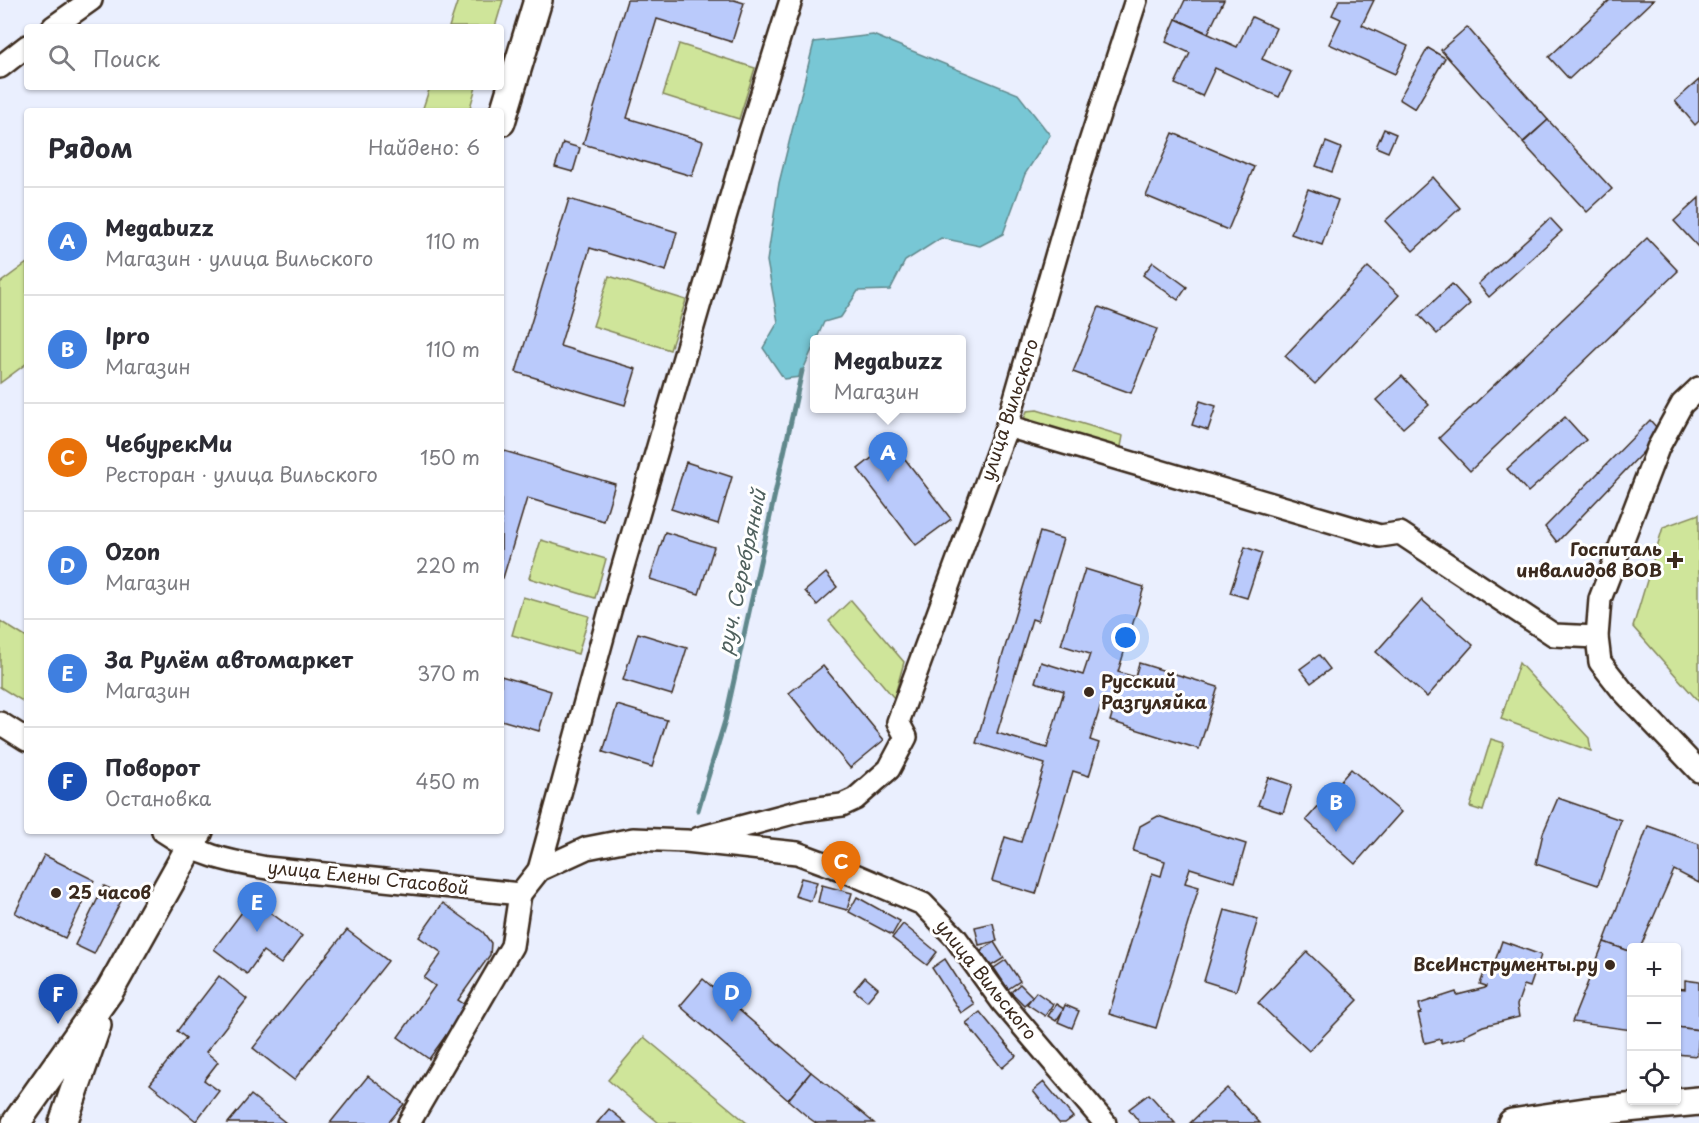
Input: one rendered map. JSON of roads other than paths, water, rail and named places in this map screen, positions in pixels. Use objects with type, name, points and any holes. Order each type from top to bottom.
[{"type":"main road","points":[[504,112],[538,0]]},
{"type":"main road","points":[[17,1122],[110,990],[193,839]]},
{"type":"main road","points":[[63,1123],[80,1068],[110,990]]},
{"type":"main road","points":[[1512,1123],[1545,1116],[1699,1101]]},
{"type":"main road","points":[[17,1122],[47,1118],[56,1123]]},
{"type":"street","points":[[57,24],[91,0]]},
{"type":"street","points":[[410,1123],[512,946],[520,894],[539,870],[563,775],[749,135],[791,0]]},
{"type":"street","name":"улица Вильского","points":[[686,841],[804,810],[842,805],[855,799],[889,769],[906,736],[898,722],[1007,426],[1080,173],[1136,0]]},
{"type":"street","points":[[0,67],[24,48]]},
{"type":"street","points":[[1699,388],[1682,404],[1658,448],[1600,599],[1597,637],[1600,662],[1622,690],[1699,771]]},
{"type":"street","points":[[1007,426],[1380,536],[1400,533],[1554,634],[1597,637]]},
{"type":"street","points":[[0,723],[24,738]]},
{"type":"street","name":"улица Елены Стасовой","points":[[174,834],[193,839],[229,861],[267,868],[520,894]]},
{"type":"street","points":[[539,870],[587,848],[633,839],[686,841]]},
{"type":"street","name":"улица Вильского","points":[[686,841],[797,853],[923,904],[955,937],[1003,1003],[1105,1123]]},
{"type":"water","points":[[873,35],[1018,94],[1050,135],[1025,174],[1003,234],[980,246],[941,238],[905,261],[890,290],[858,291],[841,317],[824,322],[818,335],[810,335],[810,354],[800,377],[784,379],[763,348],[778,322],[767,261],[779,183],[814,42]]},
{"type":"waterway","name":"руч. Серебряный","points":[[698,810],[725,721],[802,371]]},
{"type":"place","name":"Megabuzz","points":[[888,482]]},
{"type":"place","name":"Госпиталь инвалидов ВОВ","points":[[1675,560]]},
{"type":"place","name":"Русский Разгуляйка","points":[[1089,692]]},
{"type":"place","name":"Ipro","points":[[1336,832]]},
{"type":"place","name":"ЧебурекМи","points":[[841,891]]},
{"type":"place","name":"25 часов","points":[[56,893]]},
{"type":"place","name":"За Рулём автомаркет","points":[[257,932]]},
{"type":"place","name":"ВсеИнструменты.ру","points":[[1610,965]]},
{"type":"place","name":"Ozon","points":[[732,1022]]},
{"type":"place","name":"Поворот","points":[[58,1024]]}]
